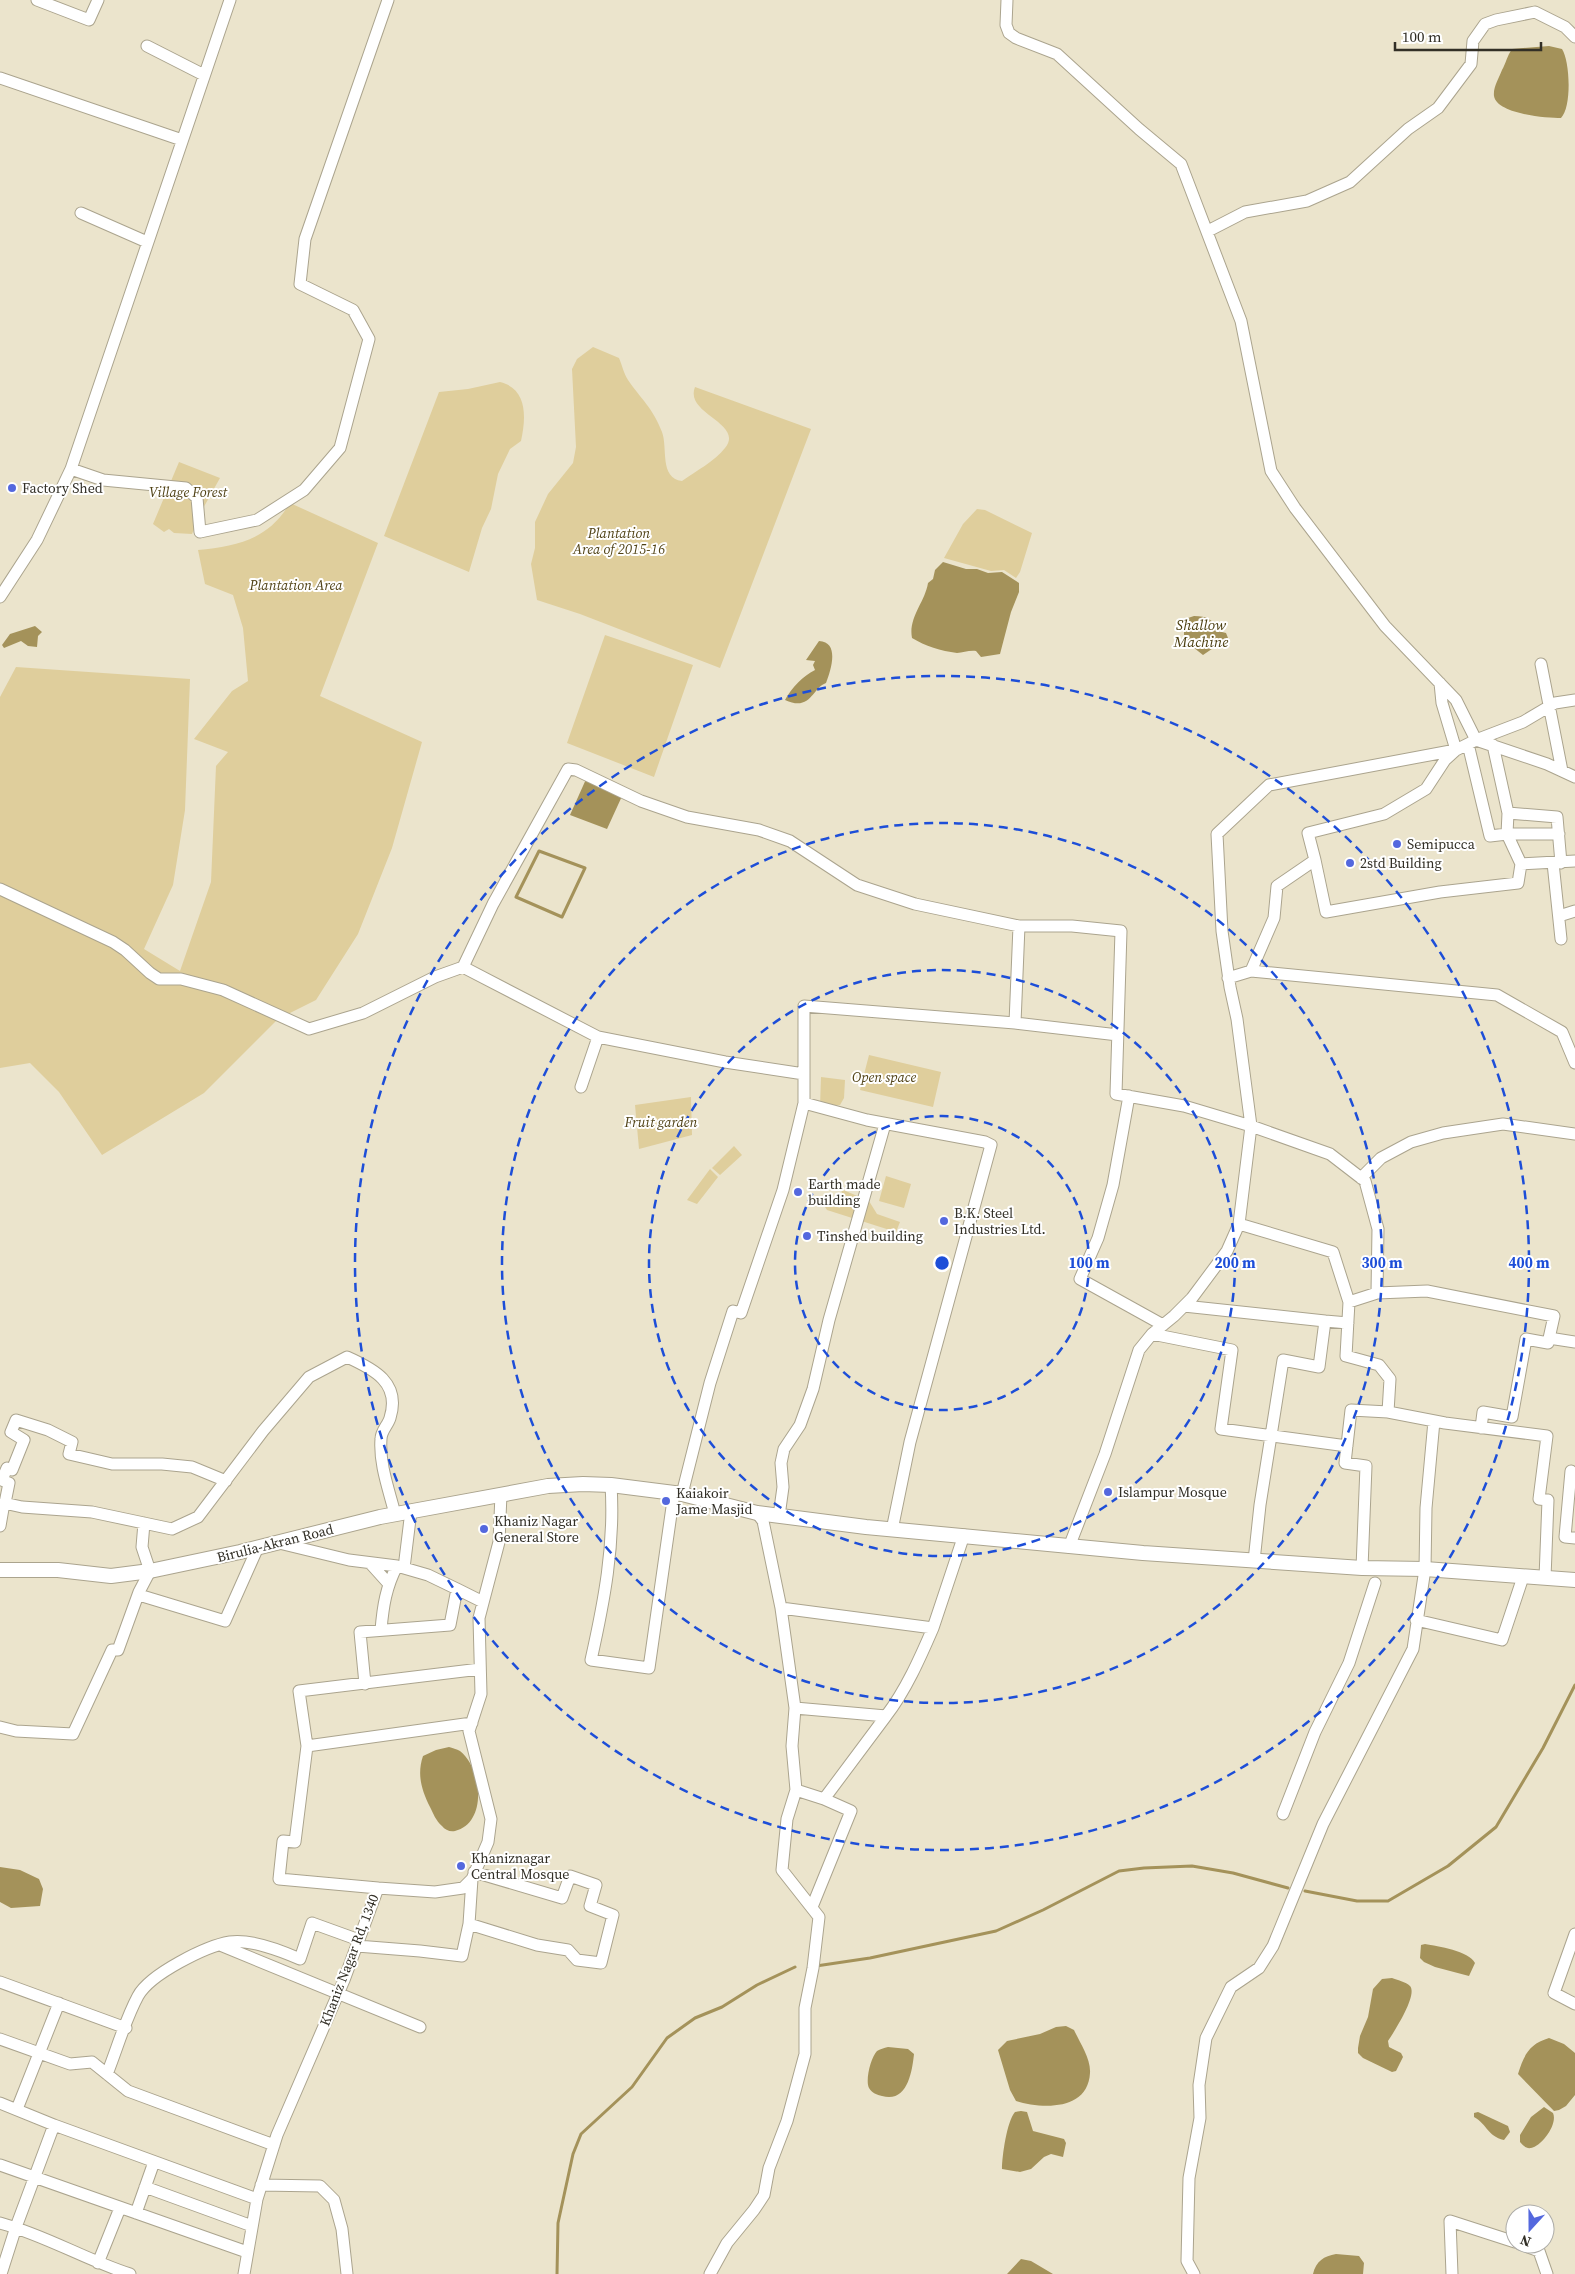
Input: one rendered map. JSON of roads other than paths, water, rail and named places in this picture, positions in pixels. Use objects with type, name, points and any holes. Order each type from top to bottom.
[{"type":"street","points":[[37,0],[89,20],[98,0]]},
{"type":"street","points":[[0,597],[37,540],[71,469],[230,0]]},
{"type":"street","points":[[71,469],[103,480],[186,488],[197,498],[200,532],[257,520],[304,490],[340,448],[369,339],[353,310],[300,284],[305,239],[388,0]]},
{"type":"street","points":[[1007,0],[1006,25],[1009,33],[1031,45],[1058,54],[1139,129],[1182,164],[1241,321],[1271,470],[1295,508],[1385,626],[1456,700],[1472,742],[1490,836],[1507,834],[1559,834]]},
{"type":"street","points":[[1208,231],[1245,212],[1307,201],[1350,182],[1408,129],[1438,108],[1470,64],[1473,41],[1484,24],[1535,12],[1565,27],[1575,37]]},
{"type":"street","points":[[147,46],[204,75]]},
{"type":"street","points":[[0,78],[182,140]]},
{"type":"street","points":[[81,214],[147,242]]},
{"type":"street","points":[[1540,664],[1562,771]]},
{"type":"street","points":[[1440,683],[1442,703],[1456,750]]},
{"type":"street","points":[[1493,745],[1508,813],[1507,834],[1521,864],[1518,883],[1440,892],[1326,912],[1308,833],[1384,814],[1426,789],[1445,760],[1456,750],[1524,722],[1555,703],[1575,700]]},
{"type":"street","points":[[1472,742],[1493,745],[1575,777]]},
{"type":"street","points":[[1069,1546],[1104,1454],[1140,1350],[1152,1334],[1184,1306],[1227,1251],[1239,1224],[1251,1126],[1237,1019],[1228,978],[1222,931],[1217,834],[1269,785],[1456,750]]},
{"type":"street","points":[[0,889],[113,942],[159,979],[181,979],[223,990],[309,1029],[363,1013],[435,978],[463,967],[493,904],[568,769],[576,770],[641,801],[687,817],[759,830],[790,841],[857,885],[915,904],[1019,926],[1072,926],[1122,931],[1116,1094],[1184,1106],[1251,1126],[1330,1154],[1365,1181],[1378,1229],[1377,1293]]},
{"type":"street","points":[[1508,813],[1558,817],[1557,863],[1561,939]]},
{"type":"street","points":[[1251,971],[1274,918],[1277,886],[1315,860]]},
{"type":"street","points":[[1521,864],[1575,861]]},
{"type":"street","points":[[1559,916],[1575,911]]},
{"type":"street","points":[[1015,1023],[1019,926]]},
{"type":"street","points":[[463,967],[598,1037],[725,1062],[804,1074]]},
{"type":"street","points":[[1228,978],[1251,971],[1497,995],[1562,1032],[1575,1064]]},
{"type":"street","points":[[612,1485],[613,1512],[610,1555],[605,1595],[591,1660],[649,1668],[678,1494],[733,1311],[742,1313],[783,1190],[804,1103],[804,1006],[1015,1023],[1118,1036]]},
{"type":"street","points":[[581,1087],[598,1037]]},
{"type":"street","points":[[1129,1096],[1114,1186],[1098,1238],[1080,1279],[1163,1325]]},
{"type":"street","points":[[804,1103],[884,1124],[985,1142],[991,1145],[910,1442],[892,1530]]},
{"type":"street","points":[[779,1516],[783,1487],[781,1463],[784,1449],[800,1425],[813,1389],[829,1320],[884,1124]]},
{"type":"street","points":[[1361,1178],[1381,1158],[1411,1142],[1443,1133],[1503,1124],[1575,1134]]},
{"type":"street","points":[[1239,1224],[1333,1252],[1349,1302],[1346,1356],[1378,1365],[1390,1379],[1388,1412]]},
{"type":"street","points":[[1349,1302],[1377,1293],[1427,1291],[1554,1316],[1548,1343],[1526,1339],[1512,1417],[1484,1412],[1481,1428]]},
{"type":"street","points":[[1184,1306],[1348,1323]]},
{"type":"street","points":[[1254,1561],[1270,1436],[1283,1360],[1319,1367],[1325,1321]]},
{"type":"street","points":[[1152,1334],[1232,1350],[1221,1429],[1347,1446]]},
{"type":"street","points":[[1549,1338],[1575,1342]]},
{"type":"street","points":[[5,1503],[22,1507],[92,1512],[172,1529],[198,1517],[263,1431],[309,1377],[347,1357],[371,1368],[387,1383],[393,1403],[390,1419],[380,1436],[381,1456],[395,1514]]},
{"type":"street","points":[[1362,1568],[1366,1466],[1345,1462],[1351,1410],[1388,1412],[1434,1421],[1547,1436],[1539,1499],[1548,1500],[1545,1578]]},
{"type":"street","points":[[0,1526],[9,1483],[2,1480],[6,1468],[12,1470],[24,1440],[11,1432],[16,1420],[48,1430],[72,1442],[69,1454],[112,1464],[192,1466],[226,1481]]},
{"type":"street","points":[[1194,2274],[1187,2260],[1189,2178],[1200,2118],[1199,2085],[1206,2038],[1231,1987],[1259,1968],[1274,1946],[1323,1824],[1413,1649],[1424,1569],[1426,1508],[1434,1421]]},
{"type":"street","points":[[1571,1471],[1565,1537],[1575,1538]]},
{"type":"street","name":"Birulia-Akran Road","points":[[0,1570],[58,1570],[111,1576],[150,1571],[395,1514],[548,1486],[583,1484],[612,1485],[678,1494],[756,1513],[892,1530],[1254,1561],[1362,1568],[1424,1569],[1575,1580]]},
{"type":"street","points":[[107,2074],[139,1994],[160,1974],[200,1952],[231,1942],[270,1947],[300,1959],[312,1923],[358,1943],[462,1956],[469,1924],[473,1875],[488,1842],[491,1818],[469,1730],[481,1694],[478,1638],[479,1618],[499,1542],[501,1494]]},
{"type":"street","points":[[381,1630],[383,1604],[388,1583],[401,1567],[411,1511]]},
{"type":"street","points":[[710,2274],[727,2243],[764,2195],[770,2168],[787,2121],[805,2054],[805,2008],[813,1968],[819,1917],[782,1870],[786,1819],[796,1790],[792,1746],[795,1708],[781,1608],[763,1521],[756,1513]]},
{"type":"street","points":[[0,1727],[16,1731],[73,1734],[112,1650],[118,1650],[150,1571],[142,1547],[144,1523]]},
{"type":"street","points":[[824,1799],[895,1704],[916,1666],[933,1628],[964,1535]]},
{"type":"street","points":[[273,1543],[285,1543],[349,1560],[401,1567],[428,1575],[483,1602]]},
{"type":"street","points":[[139,1595],[225,1621],[258,1547]]},
{"type":"street","points":[[370,1563],[388,1583]]},
{"type":"street","points":[[1416,1620],[1502,1640],[1523,1577]]},
{"type":"street","points":[[1283,1814],[1315,1732],[1349,1662],[1375,1583]]},
{"type":"street","points":[[365,1684],[360,1632],[450,1624],[457,1589]]},
{"type":"street","points":[[781,1608],[933,1628]]},
{"type":"street","points":[[378,1888],[279,1879],[283,1840],[295,1842],[308,1746],[299,1691],[480,1668]]},
{"type":"street","points":[[795,1708],[886,1716]]},
{"type":"street","points":[[308,1746],[472,1723]]},
{"type":"street","points":[[796,1790],[824,1799],[851,1811],[812,1906]]},
{"type":"street","points":[[469,1924],[537,1945],[568,1950],[577,1960],[601,1963],[613,1915],[590,1906],[596,1885],[570,1876],[562,1898],[473,1875]]},
{"type":"street","name":"Khaniz Nagar Rd, 1340","points":[[244,2274],[257,2199],[274,2145],[338,1994],[378,1888],[436,1892],[463,1888],[473,1875]]},
{"type":"street","points":[[1575,1934],[1554,1993],[1575,2004]]},
{"type":"street","points":[[220,1946],[420,2027]]},
{"type":"street","points":[[0,1982],[126,2028]]},
{"type":"street","points":[[17,2109],[59,2003]]},
{"type":"street","points":[[0,2039],[70,2064],[92,2062],[128,2091],[274,2145]]},
{"type":"street","points":[[0,2103],[54,2125],[257,2199]]},
{"type":"street","points":[[1,2274],[16,2227],[54,2125]]},
{"type":"street","points":[[136,2213],[154,2162]]},
{"type":"street","points":[[0,2165],[247,2252]]},
{"type":"street","points":[[261,2185],[320,2186],[334,2200],[342,2229],[347,2274]]},
{"type":"street","points":[[145,2187],[252,2226]]},
{"type":"street","points":[[98,2263],[120,2208]]},
{"type":"street","points":[[1452,2274],[1450,2221],[1505,2239]]},
{"type":"street","points":[[0,2223],[16,2227],[98,2263],[130,2274]]},
{"type":"street","points":[[1540,2254],[1547,2274]]},
{"type":"water","points":[[1549,46],[1562,49],[1567,63],[1569,84],[1567,104],[1561,118],[1523,114],[1504,107],[1497,102],[1494,96],[1495,86],[1512,49]]},
{"type":"water","points":[[943,562],[988,573],[1002,572],[1019,583],[1019,592],[1011,612],[1000,654],[981,657],[976,651],[951,652],[928,646],[912,638],[912,624],[928,583],[933,579],[935,570]]},
{"type":"water","name":"Shallow Machine","points":[[1194,616],[1209,619],[1218,631],[1226,633],[1228,638],[1203,655],[1184,640],[1188,618]]},
{"type":"water","points":[[35,626],[42,632],[38,636],[37,647],[28,646],[21,641],[4,648],[2,645],[10,634]]},
{"type":"water","points":[[819,641],[830,646],[832,651],[832,664],[826,683],[806,701],[794,703],[785,700],[798,682],[815,670],[813,665],[815,661],[806,660]]},
{"type":"water","points":[[587,777],[623,794],[607,829],[570,815]]},
{"type":"water","points":[[449,1747],[460,1751],[467,1759],[477,1782],[478,1794],[477,1807],[473,1818],[466,1826],[455,1831],[445,1829],[438,1822],[424,1794],[420,1775],[423,1756]]},
{"type":"water","points":[[0,1867],[20,1870],[39,1879],[43,1889],[40,1906],[11,1908],[0,1902]]},
{"type":"water","points":[[1425,1944],[1460,1952],[1472,1959],[1475,1963],[1469,1976],[1435,1967],[1424,1962],[1420,1958],[1421,1945]]},
{"type":"water","points":[[1392,1978],[1404,1982],[1410,1986],[1412,1991],[1408,2005],[1388,2041],[1389,2047],[1401,2053],[1403,2057],[1396,2071],[1392,2072],[1363,2058],[1358,2053],[1358,2048],[1360,2036],[1368,2017],[1373,1989],[1382,1979]]},
{"type":"water","points":[[1066,2026],[1074,2030],[1087,2057],[1090,2068],[1087,2085],[1081,2095],[1073,2101],[1050,2106],[1016,2101],[1010,2090],[998,2050],[1007,2041]]},
{"type":"water","points":[[1549,2038],[1564,2044],[1575,2053],[1575,2095],[1566,2106],[1554,2111],[1518,2074],[1528,2051],[1537,2043]]},
{"type":"water","points":[[888,2047],[908,2049],[914,2054],[912,2070],[907,2085],[903,2091],[890,2097],[875,2094],[870,2090],[868,2084],[869,2069],[875,2054],[878,2050]]},
{"type":"water","points":[[1544,2107],[1553,2113],[1554,2118],[1551,2128],[1540,2143],[1531,2148],[1526,2147],[1520,2142],[1520,2135],[1531,2117]]},
{"type":"water","points":[[1015,2112],[1027,2112],[1033,2131],[1064,2139],[1066,2143],[1063,2157],[1051,2154],[1044,2157],[1031,2169],[1020,2172],[1002,2169],[1007,2131],[1012,2116]]},
{"type":"water","points":[[1478,2112],[1508,2126],[1510,2132],[1504,2140],[1494,2136],[1474,2117],[1474,2113]]},
{"type":"water","points":[[1336,2254],[1359,2256],[1364,2263],[1363,2274],[1313,2274],[1321,2260]]},
{"type":"water","points":[[1021,2259],[1031,2261],[1053,2274],[1007,2274]]},
{"type":"waterway","points":[[539,851],[585,868],[562,917],[516,897],[539,851]]},
{"type":"waterway","points":[[1305,1891],[1357,1901],[1388,1901],[1448,1866],[1496,1827],[1543,1748],[1575,1685]]},
{"type":"waterway","points":[[816,1966],[870,1958],[996,1931],[1043,1910],[1119,1871],[1192,1866],[1233,1873],[1288,1888]]},
{"type":"waterway","points":[[557,2274],[558,2223],[573,2154],[581,2134],[632,2087],[667,2038],[695,2018],[722,2007],[757,1985],[795,1967]]},
{"type":"place","name":"Factory Shed","points":[[12,488]]},
{"type":"place","name":"Semipucca","points":[[1397,844]]},
{"type":"place","name":"2std Building","points":[[1350,863]]},
{"type":"place","name":"Earth made building","points":[[798,1192]]},
{"type":"place","name":"B.K. Steel Industries Ltd.","points":[[944,1221]]},
{"type":"place","name":"Tinshed building","points":[[807,1236]]},
{"type":"place","name":"Islampur Mosque","points":[[1108,1492]]},
{"type":"place","name":"Kaiakoir Jame Masjid","points":[[666,1501]]},
{"type":"place","name":"Khaniz Nagar General Store","points":[[484,1529]]},
{"type":"place","name":"Khaniznagar Central Mosque","points":[[461,1866]]},
{"type":"park label","name":"Village Forest","points":[[188,492]]},
{"type":"park label","name":"Plantation Area of 2015-16","points":[[619,542]]},
{"type":"park label","name":"Plantation Area","points":[[296,585]]},
{"type":"park label","name":"Open space","points":[[884,1077]]},
{"type":"park label","name":"Fruit garden","points":[[661,1122]]}]
